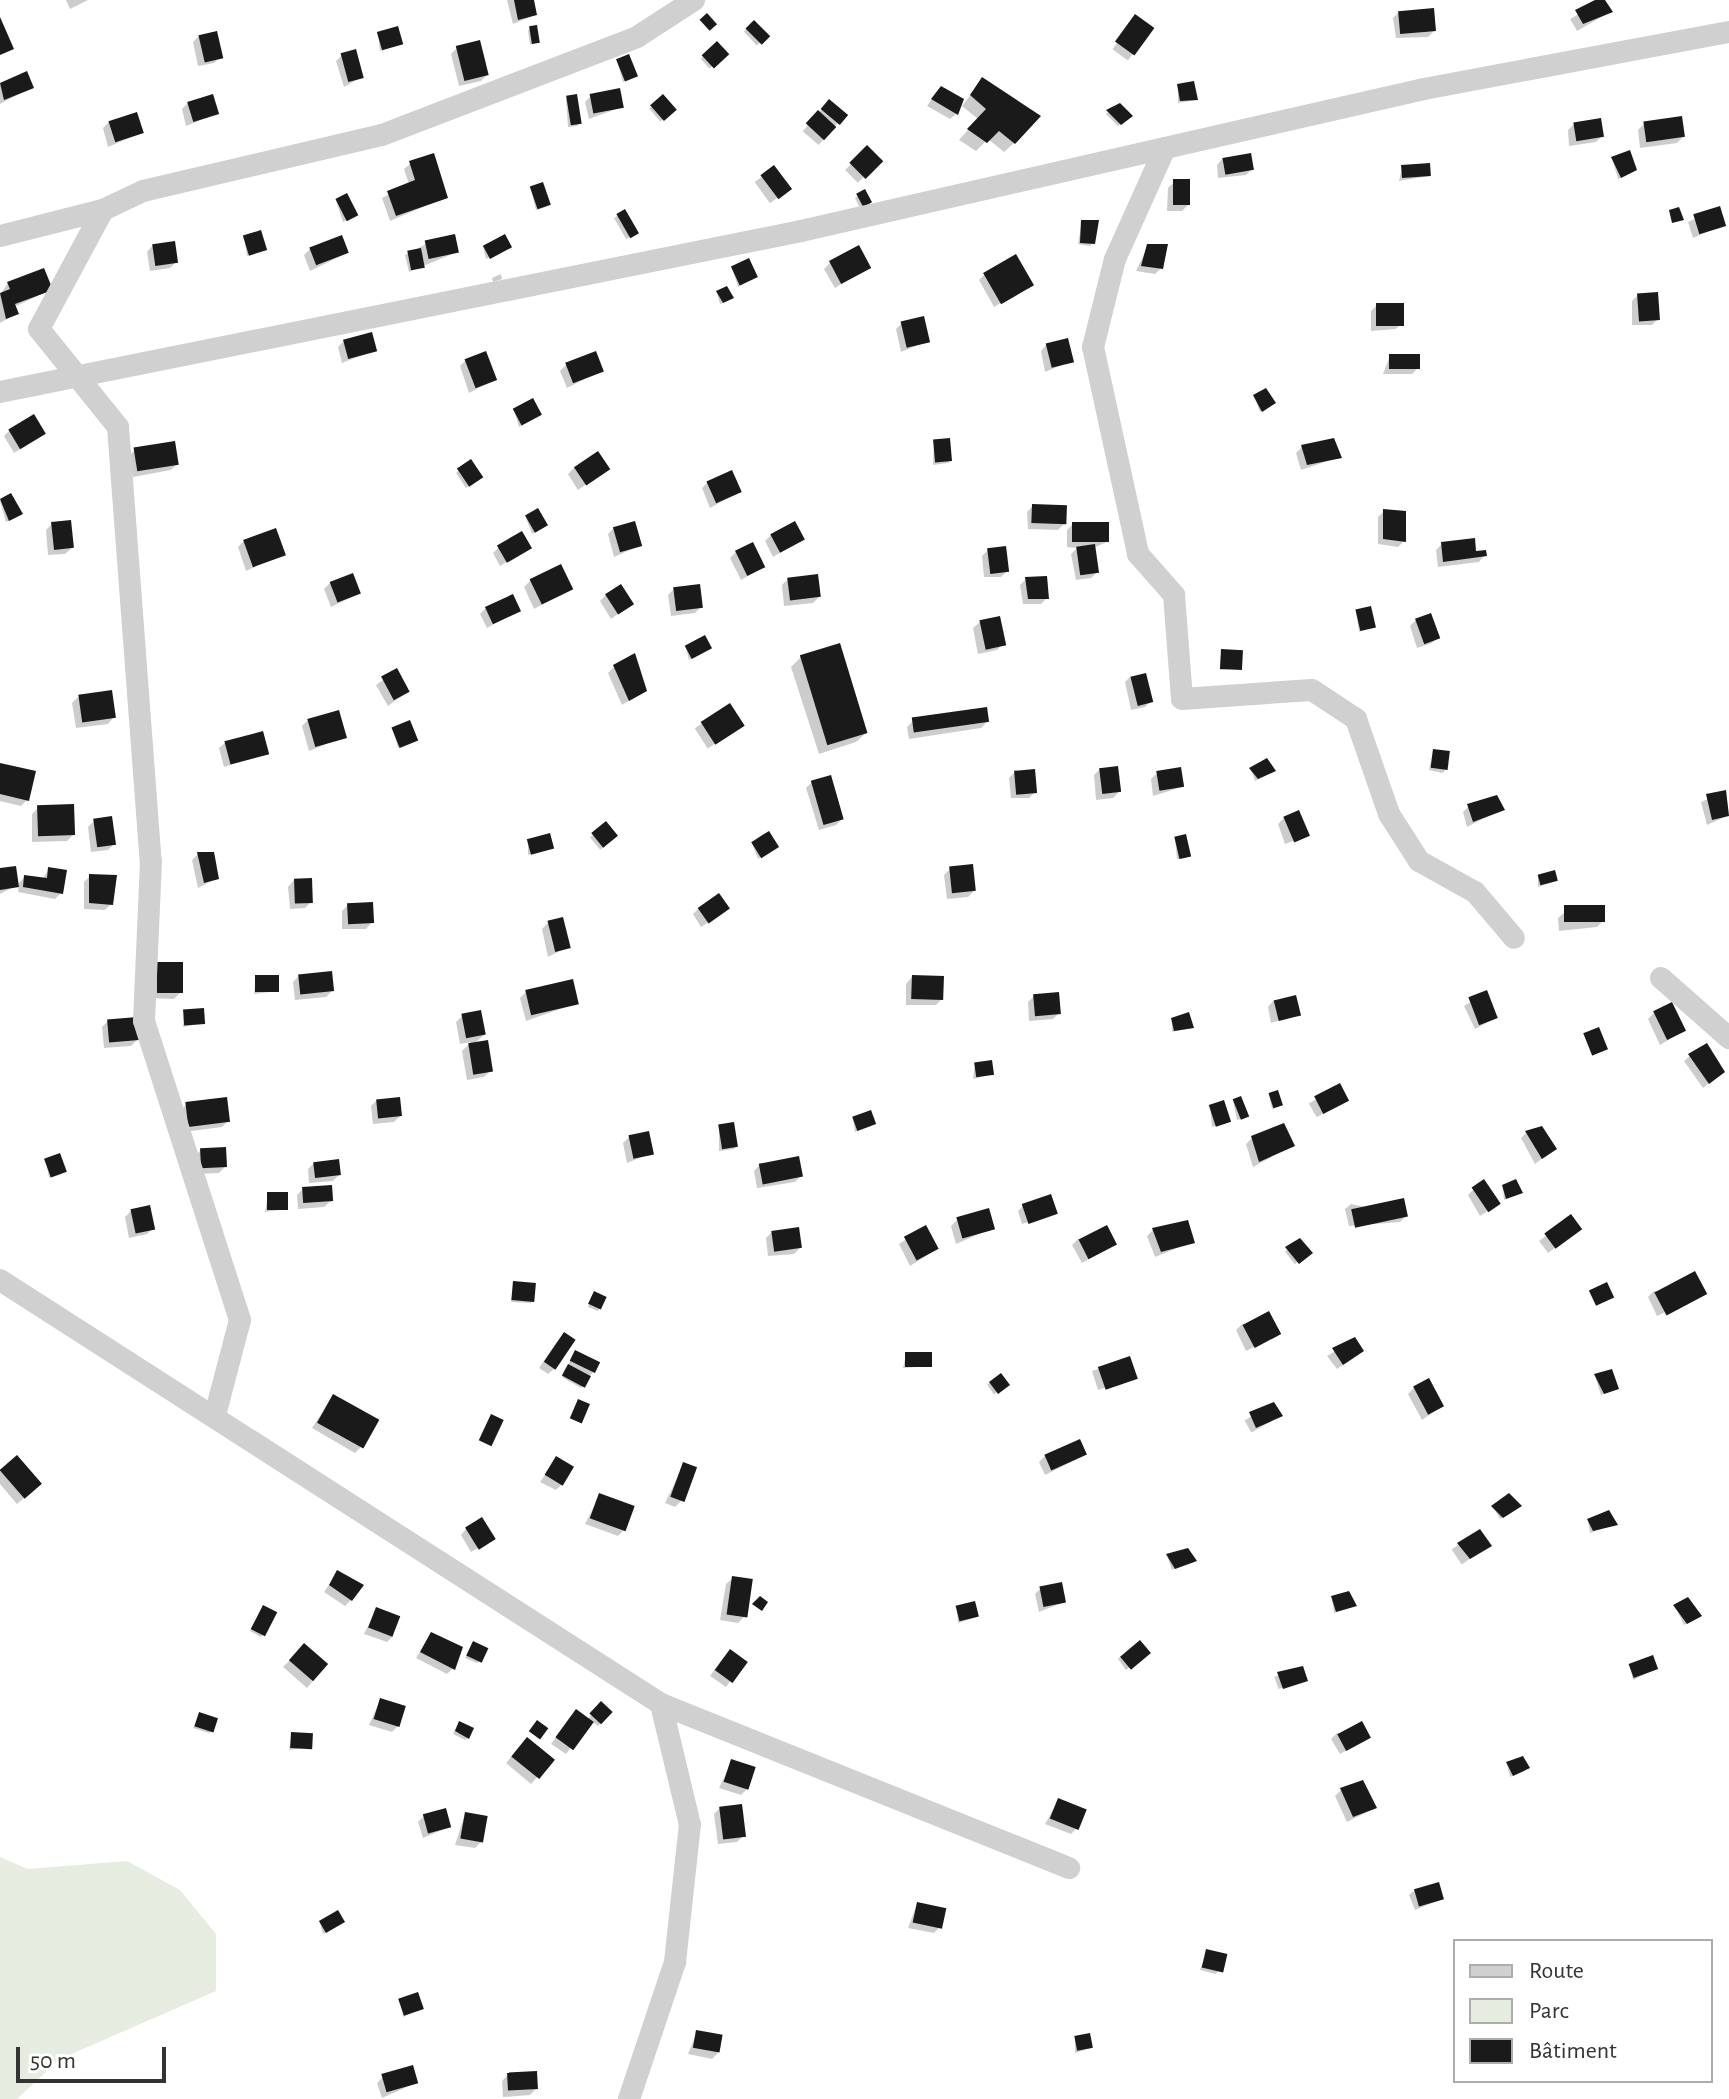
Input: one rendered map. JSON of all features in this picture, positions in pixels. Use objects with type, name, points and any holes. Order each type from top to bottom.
[{"type":"street","points":[[0,236],[103,210],[143,191],[382,135],[637,37],[694,0]]},
{"type":"street","points":[[0,392],[801,231],[1424,89],[1729,32]]},
{"type":"street","points":[[1165,148],[1115,259],[1093,347],[1138,554],[1174,595],[1182,699],[1312,690],[1356,719],[1389,814],[1419,861],[1475,892],[1514,938]]},
{"type":"street","points":[[103,210],[39,329],[118,427],[132,569],[151,861],[144,1021],[240,1320],[215,1415]]},
{"type":"street","points":[[1661,978],[1729,1038]]},
{"type":"street","points":[[0,1280],[215,1415],[661,1704],[1069,1868]]},
{"type":"street","points":[[629,2099],[675,1962],[690,1825],[661,1704]]},
{"type":"green space","points":[[0,1857],[28,1869],[127,1861],[180,1890],[216,1934],[216,1991],[60,2059],[17,2099],[0,2099]]},
{"type":"building","points":[[514,0],[534,0],[537,15],[518,20]]},
{"type":"building","points":[[1595,0],[1605,0],[1613,12],[1583,24],[1575,10]]},
{"type":"building","points":[[1434,8],[1436,31],[1400,34],[1398,11]]},
{"type":"building","points":[[707,13],[717,24],[710,31],[700,20]]},
{"type":"building","points":[[1135,14],[1154,28],[1134,56],[1115,42]]},
{"type":"building","points":[[0,17],[14,49],[0,55]]},
{"type":"building","points":[[754,20],[770,36],[762,45],[746,28]]},
{"type":"building","points":[[537,25],[540,43],[532,44],[529,26]]},
{"type":"building","points":[[398,26],[403,44],[382,50],[377,32]]},
{"type":"building","points":[[217,31],[223,58],[205,63],[198,35]]},
{"type":"building","points":[[480,40],[489,75],[464,81],[456,46]]},
{"type":"building","points":[[717,41],[729,54],[714,68],[702,55]]},
{"type":"building","points":[[356,49],[364,78],[348,82],[341,53]]},
{"type":"building","points":[[629,54],[638,76],[625,81],[616,59]]},
{"type":"building","points":[[27,71],[34,88],[4,100],[0,83]]},
{"type":"building","points":[[982,77],[1041,116],[1015,144],[999,131],[987,143],[967,129],[986,109],[970,95]]},
{"type":"building","points":[[1194,81],[1198,100],[1180,101],[1177,84]]},
{"type":"building","points":[[941,86],[964,99],[958,115],[931,99]]},
{"type":"building","points":[[620,88],[624,108],[593,114],[590,94]]},
{"type":"building","points":[[213,94],[219,114],[193,122],[187,102]]},
{"type":"building","points":[[577,94],[582,124],[571,125],[566,96]]},
{"type":"building","points":[[663,94],[677,110],[664,121],[650,105]]},
{"type":"building","points":[[829,99],[848,115],[840,125],[821,109]]},
{"type":"building","points":[[1120,103],[1133,116],[1121,125],[1106,110]]},
{"type":"building","points":[[818,110],[836,127],[824,140],[806,123]]},
{"type":"building","points":[[137,112],[144,133],[115,142],[108,121]]},
{"type":"building","points":[[1682,116],[1685,137],[1646,142],[1643,121]]},
{"type":"building","points":[[1601,118],[1604,137],[1576,141],[1573,122]]},
{"type":"building","points":[[867,145],[883,161],[866,179],[849,163]]},
{"type":"building","points":[[1630,150],[1637,170],[1621,178],[1611,157]]},
{"type":"building","points":[[434,153],[448,198],[396,216],[387,191],[415,180],[409,161]]},
{"type":"building","points":[[1251,153],[1254,170],[1225,175],[1222,158]]},
{"type":"building","points":[[1430,163],[1431,176],[1402,178],[1401,165]]},
{"type":"building","points":[[774,165],[792,189],[778,199],[760,175]]},
{"type":"building","points":[[1173,179],[1190,179],[1190,205],[1173,205]]},
{"type":"building","points":[[543,182],[551,205],[538,209],[530,187]]},
{"type":"building","points":[[865,189],[872,202],[863,207],[856,194]]},
{"type":"building","points":[[347,193],[358,215],[347,221],[335,199]]},
{"type":"building","points":[[1720,206],[1726,226],[1699,234],[1693,214]]},
{"type":"building","points":[[1679,207],[1684,220],[1672,223],[1669,210]]},
{"type":"building","points":[[625,209],[639,233],[630,238],[616,214]]},
{"type":"building","points":[[1081,220],[1099,220],[1095,244],[1080,243]]},
{"type":"building","points":[[261,230],[267,250],[249,256],[243,236]]},
{"type":"building","points":[[455,234],[459,253],[429,259],[425,240]]},
{"type":"building","points":[[505,234],[512,247],[490,259],[483,246]]},
{"type":"building","points":[[342,235],[349,253],[316,265],[309,248]]},
{"type":"building","points":[[175,241],[178,263],[155,266],[152,244]]},
{"type":"building","points":[[1147,244],[1168,244],[1163,269],[1141,266]]},
{"type":"building","points":[[859,245],[871,268],[841,284],[829,261]]},
{"type":"building","points":[[421,248],[425,268],[411,270],[407,251]]},
{"type":"building","points":[[1016,254],[1034,285],[1001,304],[983,273]]},
{"type":"building","points":[[749,258],[758,277],[740,285],[731,266]]},
{"type":"building","points":[[44,268],[53,290],[15,304],[19,314],[6,319],[0,293],[10,289],[7,282]]},
{"type":"building","points":[[727,286],[734,298],[723,303],[716,291]]},
{"type":"building","points":[[1658,292],[1660,320],[1639,321],[1637,293]]},
{"type":"building","points":[[1376,303],[1404,303],[1404,326],[1376,326]]},
{"type":"building","points":[[924,316],[930,342],[907,348],[901,321]]},
{"type":"building","points":[[372,332],[377,351],[348,359],[343,340]]},
{"type":"building","points":[[1068,338],[1074,362],[1052,368],[1046,344]]},
{"type":"building","points":[[486,351],[497,380],[476,388],[465,359]]},
{"type":"building","points":[[596,351],[604,372],[573,383],[565,363]]},
{"type":"building","points":[[1389,354],[1420,354],[1420,369],[1389,369]]},
{"type":"building","points":[[1266,388],[1276,403],[1262,412],[1253,395]]},
{"type":"building","points":[[533,398],[542,415],[522,426],[513,409]]},
{"type":"building","points":[[34,414],[46,434],[20,449],[8,429]]},
{"type":"building","points":[[950,438],[952,461],[935,462],[933,439]]},
{"type":"building","points":[[1334,438],[1342,458],[1307,465],[1301,445]]},
{"type":"building","points":[[175,441],[179,465],[137,471],[134,448]]},
{"type":"building","points":[[598,451],[610,469],[586,485],[574,467]]},
{"type":"building","points":[[471,459],[483,477],[469,487],[457,469]]},
{"type":"building","points":[[732,470],[742,492],[716,503],[706,481]]},
{"type":"building","points":[[11,493],[23,514],[9,521],[0,499]]},
{"type":"building","points":[[1032,504],[1067,505],[1066,524],[1031,523]]},
{"type":"building","points":[[538,508],[548,525],[535,533],[525,516]]},
{"type":"building","points":[[1383,509],[1406,511],[1406,542],[1383,539]]},
{"type":"building","points":[[71,520],[74,548],[54,550],[51,522]]},
{"type":"building","points":[[635,521],[642,546],[620,552],[613,527]]},
{"type":"building","points":[[795,521],[805,540],[780,553],[770,534]]},
{"type":"building","points":[[1072,522],[1109,522],[1109,542],[1072,542]]},
{"type":"building","points":[[276,528],[286,555],[253,567],[243,540]]},
{"type":"building","points":[[522,531],[532,548],[507,563],[497,546]]},
{"type":"building","points":[[1475,538],[1476,551],[1486,550],[1487,556],[1443,562],[1441,542]]},
{"type":"building","points":[[753,542],[765,567],[747,576],[735,551]]},
{"type":"building","points":[[1095,544],[1099,573],[1080,575],[1076,547]]},
{"type":"building","points":[[1006,546],[1009,572],[990,574],[987,548]]},
{"type":"building","points":[[561,564],[573,589],[542,605],[530,579]]},
{"type":"building","points":[[353,573],[361,594],[338,602],[330,582]]},
{"type":"building","points":[[818,574],[821,597],[790,601],[787,578]]},
{"type":"building","points":[[1047,576],[1049,599],[1028,599],[1025,577]]},
{"type":"building","points":[[621,584],[634,604],[618,614],[605,594]]},
{"type":"building","points":[[700,584],[703,608],[676,611],[673,587]]},
{"type":"building","points":[[513,594],[521,611],[493,624],[485,607]]},
{"type":"building","points":[[1371,606],[1376,627],[1360,631],[1355,610]]},
{"type":"building","points":[[1431,613],[1440,638],[1424,644],[1415,619]]},
{"type":"building","points":[[1000,616],[1006,645],[986,650],[979,620]]},
{"type":"building","points":[[705,635],[712,648],[692,659],[685,646]]},
{"type":"building","points":[[840,643],[867,733],[827,745],[800,655]]},
{"type":"building","points":[[1221,649],[1243,650],[1242,670],[1220,669]]},
{"type":"building","points":[[635,653],[647,691],[629,701],[613,665]]},
{"type":"building","points":[[397,668],[410,692],[394,700],[381,676]]},
{"type":"building","points":[[1146,673],[1153,702],[1138,706],[1130,677]]},
{"type":"building","points":[[112,690],[116,718],[82,722],[78,695]]},
{"type":"building","points":[[730,703],[745,726],[715,745],[701,722]]},
{"type":"building","points":[[987,707],[989,722],[914,732],[912,718]]},
{"type":"building","points":[[339,710],[347,738],[315,747],[307,719]]},
{"type":"building","points":[[410,720],[418,740],[400,748],[391,727]]},
{"type":"building","points":[[263,731],[269,754],[231,765],[224,741]]},
{"type":"building","points":[[1433,749],[1450,751],[1448,770],[1431,768]]},
{"type":"building","points":[[1267,758],[1276,771],[1258,779],[1249,768]]},
{"type":"building","points":[[0,763],[36,771],[29,801],[0,794]]},
{"type":"building","points":[[1118,766],[1121,792],[1102,794],[1099,768]]},
{"type":"building","points":[[1181,767],[1184,787],[1159,791],[1156,771]]},
{"type":"building","points":[[1035,769],[1037,793],[1016,795],[1014,771]]},
{"type":"building","points":[[831,775],[844,819],[823,825],[811,781]]},
{"type":"building","points":[[1726,790],[1729,816],[1712,820],[1706,794]]},
{"type":"building","points":[[1497,795],[1505,810],[1473,822],[1467,804]]},
{"type":"building","points":[[74,804],[75,835],[38,836],[37,805]]},
{"type":"building","points":[[1299,810],[1310,836],[1294,842],[1283,817]]},
{"type":"building","points":[[112,816],[116,845],[97,847],[93,819]]},
{"type":"building","points":[[606,821],[618,836],[603,848],[591,833]]},
{"type":"building","points":[[769,831],[779,847],[761,858],[751,842]]},
{"type":"building","points":[[550,833],[554,848],[531,855],[527,839]]},
{"type":"building","points":[[1186,834],[1191,856],[1179,859],[1174,837]]},
{"type":"building","points":[[197,852],[214,852],[219,879],[204,883]]},
{"type":"building","points":[[973,864],[976,891],[952,893],[949,867]]},
{"type":"building","points":[[16,866],[19,887],[0,890],[0,868]]},
{"type":"building","points":[[48,867],[67,870],[63,894],[23,887],[24,875],[47,878]]},
{"type":"building","points":[[1555,870],[1558,881],[1540,885],[1538,875]]},
{"type":"building","points":[[89,874],[117,875],[113,905],[89,903]]},
{"type":"building","points":[[312,878],[313,903],[295,904],[294,879]]},
{"type":"building","points":[[719,893],[730,909],[709,923],[698,908]]},
{"type":"building","points":[[373,902],[374,923],[348,924],[347,903]]},
{"type":"building","points":[[1564,905],[1605,905],[1605,922],[1564,922]]},
{"type":"building","points":[[563,917],[571,948],[555,952],[547,921]]},
{"type":"building","points":[[157,962],[183,962],[183,993],[157,993]]},
{"type":"building","points":[[332,971],[334,991],[300,994],[298,975]]},
{"type":"building","points":[[255,975],[279,975],[279,992],[255,992]]},
{"type":"building","points":[[912,975],[944,976],[943,1000],[911,999]]},
{"type":"building","points":[[573,979],[579,1004],[531,1015],[525,990]]},
{"type":"building","points":[[1487,990],[1498,1018],[1479,1025],[1468,997]]},
{"type":"building","points":[[1059,992],[1061,1014],[1035,1016],[1033,994]]},
{"type":"building","points":[[1296,995],[1301,1015],[1279,1021],[1274,1001]]},
{"type":"building","points":[[1672,1002],[1686,1031],[1667,1040],[1653,1011]]},
{"type":"building","points":[[204,1008],[205,1024],[184,1025],[183,1009]]},
{"type":"building","points":[[481,1010],[486,1035],[466,1038],[461,1014]]},
{"type":"building","points":[[1189,1012],[1194,1028],[1174,1031],[1171,1018]]},
{"type":"building","points":[[137,1017],[139,1040],[109,1043],[107,1020]]},
{"type":"building","points":[[1599,1027],[1608,1049],[1592,1056],[1583,1033]]},
{"type":"building","points":[[488,1040],[493,1072],[473,1075],[468,1043]]},
{"type":"building","points":[[1707,1043],[1725,1072],[1709,1084],[1688,1054]]},
{"type":"building","points":[[992,1060],[994,1075],[976,1077],[974,1063]]},
{"type":"building","points":[[1340,1083],[1349,1101],[1323,1114],[1314,1096]]},
{"type":"building","points":[[1278,1090],[1283,1105],[1273,1108],[1268,1093]]},
{"type":"building","points":[[1241,1096],[1249,1116],[1241,1120],[1233,1099]]},
{"type":"building","points":[[227,1097],[230,1122],[188,1127],[185,1102]]},
{"type":"building","points":[[400,1097],[402,1116],[378,1118],[376,1100]]},
{"type":"building","points":[[1224,1100],[1231,1122],[1216,1127],[1209,1105]]},
{"type":"building","points":[[871,1110],[876,1124],[857,1131],[852,1117]]},
{"type":"building","points":[[734,1122],[738,1147],[722,1149],[718,1125]]},
{"type":"building","points":[[1284,1123],[1295,1146],[1259,1162],[1251,1136]]},
{"type":"building","points":[[1542,1126],[1557,1149],[1542,1159],[1525,1131]]},
{"type":"building","points":[[649,1131],[654,1154],[633,1159],[628,1135]]},
{"type":"building","points":[[226,1147],[227,1167],[201,1168],[200,1148]]},
{"type":"building","points":[[60,1153],[67,1172],[51,1178],[44,1159]]},
{"type":"building","points":[[799,1156],[803,1177],[763,1184],[759,1164]]},
{"type":"building","points":[[339,1159],[341,1175],[315,1178],[313,1162]]},
{"type":"building","points":[[1484,1179],[1501,1204],[1488,1212],[1472,1187]]},
{"type":"building","points":[[1516,1179],[1523,1193],[1506,1199],[1502,1185]]},
{"type":"building","points":[[332,1185],[333,1201],[303,1203],[302,1187]]},
{"type":"building","points":[[267,1192],[288,1192],[288,1210],[267,1210]]},
{"type":"building","points":[[1051,1194],[1058,1214],[1029,1224],[1022,1204]]},
{"type":"building","points":[[1404,1198],[1408,1217],[1355,1228],[1351,1209]]},
{"type":"building","points":[[150,1205],[155,1229],[136,1234],[130,1209]]},
{"type":"building","points":[[989,1208],[995,1229],[962,1239],[956,1217]]},
{"type":"building","points":[[1571,1214],[1582,1229],[1555,1249],[1544,1233]]},
{"type":"building","points":[[1188,1220],[1195,1243],[1161,1252],[1152,1228]]},
{"type":"building","points":[[926,1225],[939,1249],[917,1261],[904,1237]]},
{"type":"building","points":[[1107,1225],[1117,1245],[1088,1259],[1078,1240]]},
{"type":"building","points":[[799,1227],[802,1248],[774,1252],[771,1231]]},
{"type":"building","points":[[1300,1238],[1313,1253],[1299,1264],[1285,1247]]},
{"type":"building","points":[[1695,1271],[1707,1294],[1667,1316],[1654,1293]]},
{"type":"building","points":[[513,1281],[536,1283],[534,1302],[511,1300]]},
{"type":"building","points":[[1607,1282],[1614,1297],[1596,1306],[1589,1290]]},
{"type":"building","points":[[594,1291],[607,1297],[601,1310],[588,1304]]},
{"type":"building","points":[[1269,1311],[1281,1334],[1255,1348],[1243,1325]]},
{"type":"building","points":[[564,1332],[576,1340],[555,1370],[544,1362]]},
{"type":"building","points":[[1355,1337],[1364,1351],[1343,1365],[1332,1348]]},
{"type":"building","points":[[575,1350],[600,1362],[595,1373],[570,1361]]},
{"type":"building","points":[[905,1352],[932,1352],[932,1367],[905,1367]]},
{"type":"building","points":[[1130,1356],[1138,1379],[1106,1390],[1098,1367]]},
{"type":"building","points":[[568,1364],[591,1376],[585,1388],[562,1375]]},
{"type":"building","points":[[1612,1369],[1619,1389],[1604,1394],[1594,1374]]},
{"type":"building","points":[[1001,1373],[1010,1385],[998,1394],[989,1382]]},
{"type":"building","points":[[1429,1378],[1444,1406],[1428,1415],[1413,1386]]},
{"type":"building","points":[[333,1394],[379,1420],[363,1449],[317,1423]]},
{"type":"building","points":[[578,1399],[590,1404],[582,1423],[570,1418]]},
{"type":"building","points":[[1274,1402],[1283,1416],[1256,1428],[1249,1412]]},
{"type":"building","points":[[491,1414],[504,1420],[491,1446],[479,1440]]},
{"type":"building","points":[[1080,1439],[1087,1455],[1051,1470],[1044,1455]]},
{"type":"building","points":[[17,1455],[42,1484],[25,1499],[0,1471]]},
{"type":"building","points":[[556,1456],[574,1467],[563,1486],[545,1475]]},
{"type":"building","points":[[683,1462],[697,1467],[684,1502],[670,1497]]},
{"type":"building","points":[[599,1493],[635,1506],[625,1531],[590,1518]]},
{"type":"building","points":[[1509,1493],[1522,1506],[1503,1518],[1491,1506]]},
{"type":"building","points":[[1609,1510],[1618,1525],[1593,1531],[1587,1519]]},
{"type":"building","points":[[482,1517],[496,1539],[479,1550],[465,1528]]},
{"type":"building","points":[[1480,1529],[1492,1546],[1470,1559],[1457,1543]]},
{"type":"building","points":[[1188,1548],[1197,1561],[1175,1569],[1166,1554]]},
{"type":"building","points":[[337,1570],[364,1585],[352,1601],[329,1585]]},
{"type":"building","points":[[732,1576],[753,1579],[747,1618],[727,1615]]},
{"type":"building","points":[[1062,1582],[1066,1603],[1043,1607],[1039,1586]]},
{"type":"building","points":[[1349,1591],[1357,1606],[1336,1612],[1331,1596]]},
{"type":"building","points":[[760,1596],[768,1602],[762,1611],[752,1604]]},
{"type":"building","points":[[1688,1597],[1702,1616],[1687,1624],[1673,1605]]},
{"type":"building","points":[[975,1601],[979,1617],[959,1621],[956,1606]]},
{"type":"building","points":[[263,1605],[277,1612],[265,1636],[251,1629]]},
{"type":"building","points":[[376,1607],[400,1616],[392,1637],[368,1628]]},
{"type":"building","points":[[431,1632],[463,1647],[455,1670],[420,1652]]},
{"type":"building","points":[[1140,1640],[1151,1653],[1131,1670],[1120,1657]]},
{"type":"building","points":[[473,1641],[488,1648],[482,1663],[466,1656]]},
{"type":"building","points":[[304,1643],[328,1664],[313,1681],[289,1660]]},
{"type":"building","points":[[730,1649],[748,1662],[733,1683],[715,1670]]},
{"type":"building","points":[[1653,1655],[1658,1669],[1634,1678],[1629,1664]]},
{"type":"building","points":[[1303,1666],[1308,1681],[1283,1689],[1277,1672]]},
{"type":"building","points":[[380,1698],[406,1706],[399,1727],[374,1719]]},
{"type":"building","points":[[601,1701],[613,1712],[601,1724],[589,1713]]},
{"type":"building","points":[[576,1709],[594,1722],[573,1750],[555,1737]]},
{"type":"building","points":[[199,1712],[218,1718],[213,1732],[194,1726]]},
{"type":"building","points":[[537,1720],[548,1728],[540,1740],[529,1731]]},
{"type":"building","points":[[459,1721],[474,1728],[469,1739],[455,1731]]},
{"type":"building","points":[[1362,1721],[1371,1738],[1346,1751],[1337,1734]]},
{"type":"building","points":[[291,1732],[313,1733],[312,1749],[290,1748]]},
{"type":"building","points":[[527,1737],[555,1760],[539,1779],[511,1756]]},
{"type":"building","points":[[1523,1756],[1530,1768],[1513,1776],[1506,1762]]},
{"type":"building","points":[[731,1759],[756,1767],[748,1790],[724,1782]]},
{"type":"building","points":[[1363,1780],[1377,1808],[1353,1817],[1340,1788]]},
{"type":"building","points":[[1058,1798],[1087,1810],[1079,1830],[1050,1818]]},
{"type":"building","points":[[742,1804],[746,1837],[723,1840],[719,1807]]},
{"type":"building","points":[[446,1808],[451,1827],[428,1834],[423,1814]]},
{"type":"building","points":[[465,1812],[488,1816],[483,1843],[460,1839]]},
{"type":"building","points":[[1439,1882],[1444,1899],[1419,1906],[1414,1889]]},
{"type":"building","points":[[917,1902],[946,1908],[942,1929],[913,1923]]},
{"type":"building","points":[[338,1910],[345,1922],[326,1933],[319,1921]]},
{"type":"building","points":[[1206,1949],[1227,1954],[1223,1972],[1202,1968]]},
{"type":"building","points":[[418,1992],[424,2009],[404,2016],[398,1999]]},
{"type":"building","points":[[696,2030],[723,2035],[719,2052],[693,2048]]},
{"type":"building","points":[[1090,2033],[1093,2048],[1077,2051],[1074,2036]]},
{"type":"building","points":[[413,2065],[418,2083],[387,2092],[381,2074]]},
{"type":"building","points":[[537,2071],[538,2089],[508,2091],[507,2073]]}]
